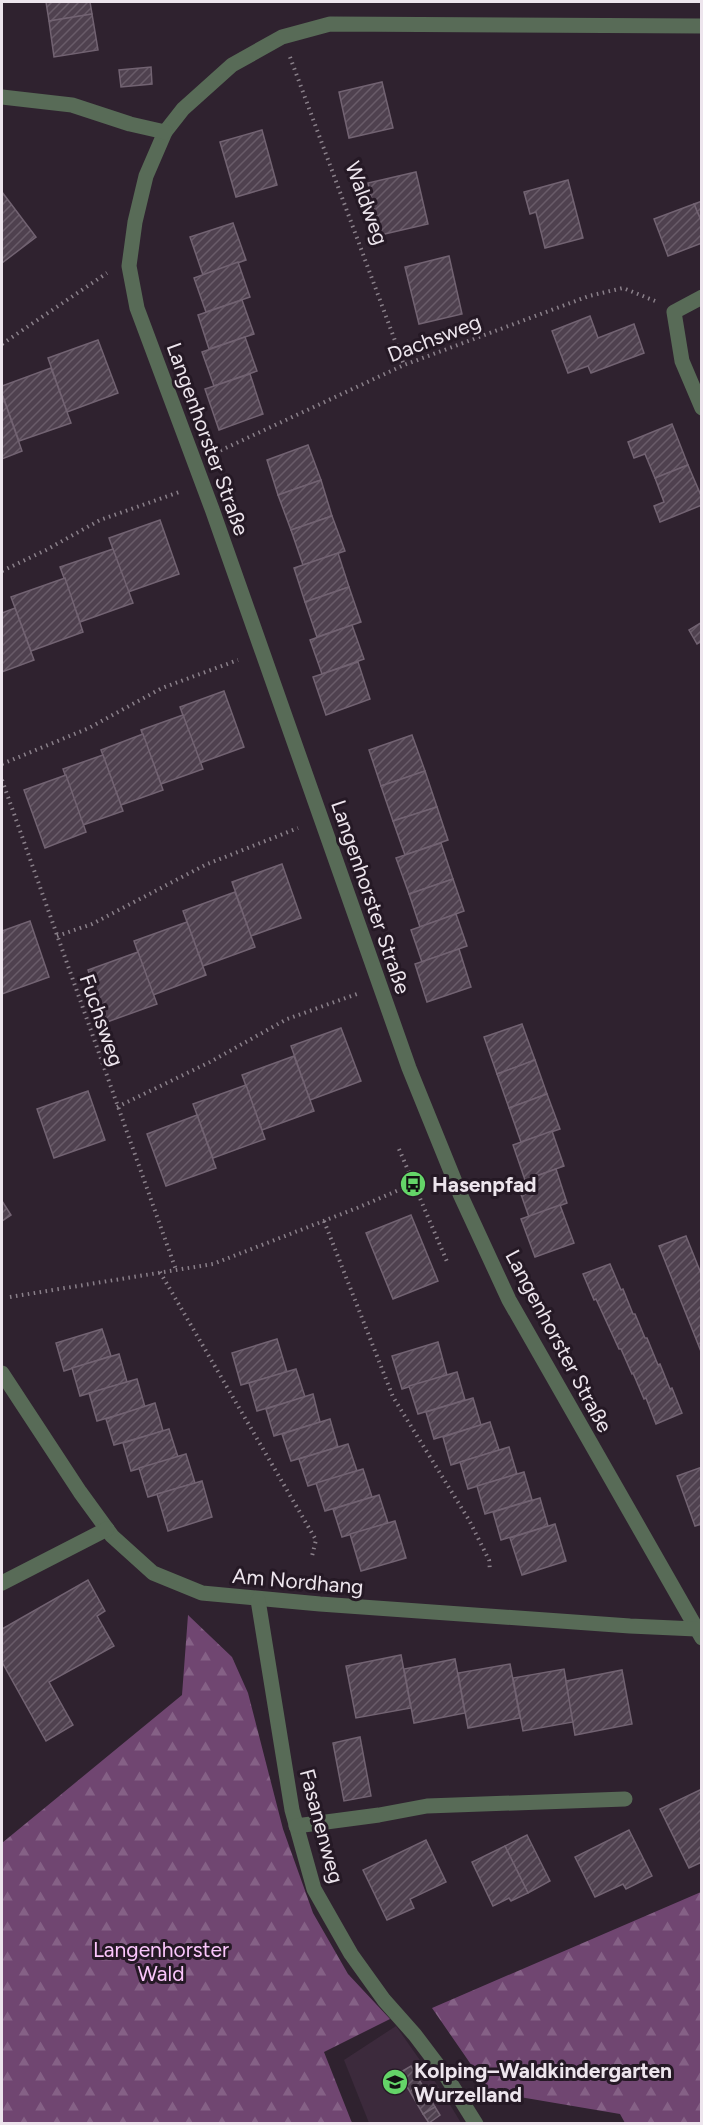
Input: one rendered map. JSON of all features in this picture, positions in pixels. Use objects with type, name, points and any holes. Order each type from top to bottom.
[{"type":"street","points":[[2,97],[72,105],[130,124],[165,132],[183,109],[231,65],[282,37],[330,24],[702,26]]},
{"type":"street","name":"Langenhorster Straße","points":[[165,132],[146,176],[135,222],[129,266],[137,308],[212,509],[406,1058],[460,1194],[509,1300],[699,1633]]},
{"type":"street","points":[[702,297],[674,312],[682,361],[702,408]]},
{"type":"street","name":"Am Nordhang","points":[[2,1373],[80,1492],[112,1536],[153,1573],[202,1593],[258,1600],[630,1626],[699,1633]]},
{"type":"street","points":[[2,1583],[107,1529]]},
{"type":"street","name":"Fasanenweg","points":[[258,1600],[296,1826],[314,1889],[351,1954],[384,2000],[415,2035],[446,2076],[476,2124]]},
{"type":"street","points":[[296,1826],[427,1806],[625,1799]]},
{"type":"path","name":"Waldweg","points":[[290,57],[404,365]]},
{"type":"path","points":[[2,344],[112,269]]},
{"type":"path","name":"Dachsweg","points":[[211,455],[404,365],[589,296],[623,288],[647,297],[674,312]]},
{"type":"path","points":[[2,571],[100,520],[179,492]]},
{"type":"path","points":[[2,764],[89,728],[162,688],[238,660]]},
{"type":"path","name":"Fuchsweg","points":[[2,780],[176,1270]]},
{"type":"path","points":[[57,936],[92,924],[205,865],[298,828]]},
{"type":"path","points":[[117,1107],[210,1062],[287,1019],[357,994]]},
{"type":"path","points":[[399,1149],[448,1264]]},
{"type":"path","points":[[10,1297],[213,1264],[413,1184]]},
{"type":"path","points":[[324,1221],[393,1397],[469,1520],[489,1560],[490,1570]]},
{"type":"path","points":[[160,1272],[315,1540],[312,1556]]},
{"type":"shaded area","name":"Kolping–Waldkindergarten Wurzelland","points":[[396,2026],[461,2123],[369,2123],[344,2060]]},
{"type":"green space","name":"Langenhorster Wald","points":[[188,1615],[232,1657],[248,1693],[283,1829],[313,1913],[348,1974],[390,2019],[324,2052],[352,2123],[2,2123],[2,1843],[182,1695]]},
{"type":"green space","points":[[701,1892],[701,2123],[625,2123],[620,2114],[490,2092],[432,2008]]},
{"type":"building","points":[[46,2],[90,2],[92,14],[49,21]]},
{"type":"building","points":[[92,14],[98,50],[54,57],[49,21]]},
{"type":"building","points":[[151,67],[152,84],[121,87],[119,70]]},
{"type":"building","points":[[382,82],[393,128],[349,138],[339,92]]},
{"type":"building","points":[[262,130],[277,185],[236,197],[220,142]]},
{"type":"building","points":[[416,172],[428,224],[380,235],[368,183]]},
{"type":"building","points":[[568,180],[583,238],[545,248],[536,212],[530,214],[524,192]]},
{"type":"building","points":[[2,192],[36,237],[2,263]]},
{"type":"building","points":[[702,201],[702,223],[694,204]]},
{"type":"building","points":[[694,204],[702,223],[702,243],[668,256],[654,219]]},
{"type":"building","points":[[233,223],[246,260],[203,275],[190,237]]},
{"type":"building","points":[[449,256],[462,314],[419,324],[405,267]]},
{"type":"building","points":[[238,262],[250,297],[206,312],[194,278]]},
{"type":"building","points":[[242,300],[254,334],[209,349],[198,315]]},
{"type":"building","points":[[590,316],[598,338],[634,324],[644,353],[591,373],[588,366],[568,373],[552,331]]},
{"type":"building","points":[[245,337],[257,371],[214,386],[202,352]]},
{"type":"building","points":[[98,340],[118,393],[67,412],[48,358]]},
{"type":"building","points":[[51,368],[71,423],[19,441],[2,394],[2,386]]},
{"type":"building","points":[[250,374],[263,414],[219,430],[205,389]]},
{"type":"building","points":[[2,398],[22,451],[2,459]]},
{"type":"building","points":[[672,424],[688,465],[655,478],[645,454],[634,458],[628,442]]},
{"type":"building","points":[[308,445],[321,480],[278,495],[267,460]]},
{"type":"building","points":[[688,465],[702,498],[702,505],[660,522],[654,506],[664,502],[655,478]]},
{"type":"building","points":[[321,480],[332,516],[291,530],[278,495]]},
{"type":"building","points":[[332,516],[345,551],[303,565],[291,530]]},
{"type":"building","points":[[160,520],[179,574],[128,592],[109,538]]},
{"type":"building","points":[[113,549],[133,603],[80,622],[60,567]]},
{"type":"building","points":[[338,553],[349,587],[305,602],[294,568]]},
{"type":"building","points":[[65,578],[83,632],[31,651],[11,597]]},
{"type":"building","points":[[349,587],[361,622],[317,637],[305,602]]},
{"type":"building","points":[[15,608],[34,660],[2,672],[2,613]]},
{"type":"building","points":[[702,622],[702,641],[697,644],[689,630]]},
{"type":"building","points":[[352,625],[364,659],[322,674],[310,640]]},
{"type":"building","points":[[358,662],[370,699],[326,715],[313,677]]},
{"type":"building","points":[[224,691],[244,747],[200,763],[180,707]]},
{"type":"building","points":[[183,715],[203,769],[161,784],[141,730]]},
{"type":"building","points":[[143,734],[163,790],[121,805],[101,750]]},
{"type":"building","points":[[412,735],[425,771],[381,786],[369,750]]},
{"type":"building","points":[[103,755],[123,811],[83,825],[63,769]]},
{"type":"building","points":[[425,771],[437,807],[393,821],[381,786]]},
{"type":"building","points":[[66,775],[86,832],[45,848],[24,790]]},
{"type":"building","points":[[437,807],[448,840],[405,855],[393,821]]},
{"type":"building","points":[[441,843],[453,879],[409,894],[396,858]]},
{"type":"building","points":[[282,864],[301,918],[251,936],[232,882]]},
{"type":"building","points":[[453,879],[464,911],[420,927],[409,894]]},
{"type":"building","points":[[235,892],[255,947],[203,966],[183,911]]},
{"type":"building","points":[[456,914],[467,946],[422,962],[411,930]]},
{"type":"building","points":[[30,921],[49,977],[2,994],[2,931]]},
{"type":"building","points":[[187,922],[206,975],[153,995],[134,941]]},
{"type":"building","points":[[459,949],[471,987],[427,1002],[415,964]]},
{"type":"building","points":[[138,952],[157,1004],[107,1022],[88,970]]},
{"type":"building","points":[[522,1024],[535,1060],[497,1074],[484,1037]]},
{"type":"building","points":[[341,1028],[361,1081],[310,1100],[291,1046]]},
{"type":"building","points":[[294,1056],[314,1111],[262,1130],[242,1075]]},
{"type":"building","points":[[535,1060],[547,1094],[509,1108],[497,1074]]},
{"type":"building","points":[[246,1085],[265,1139],[213,1158],[193,1104]]},
{"type":"building","points":[[88,1091],[105,1140],[54,1158],[37,1109]]},
{"type":"building","points":[[547,1094],[560,1129],[521,1142],[509,1108]]},
{"type":"building","points":[[197,1115],[216,1168],[166,1186],[147,1134]]},
{"type":"building","points":[[552,1131],[564,1166],[525,1180],[513,1145]]},
{"type":"building","points":[[556,1169],[567,1203],[529,1217],[517,1183]]},
{"type":"building","points":[[2,1201],[11,1215],[2,1221]]},
{"type":"building","points":[[560,1205],[574,1243],[535,1257],[521,1219]]},
{"type":"building","points":[[411,1215],[438,1281],[393,1299],[366,1233]]},
{"type":"building","points":[[686,1236],[702,1276],[702,1354],[659,1246]]},
{"type":"building","points":[[610,1264],[658,1365],[660,1364],[670,1389],[672,1388],[682,1413],[656,1424],[646,1398],[644,1399],[583,1274]]},
{"type":"building","points":[[102,1329],[111,1356],[64,1371],[56,1343]]},
{"type":"building","points":[[277,1339],[287,1372],[241,1385],[232,1353]]},
{"type":"building","points":[[438,1342],[447,1375],[402,1389],[392,1356]]},
{"type":"building","points":[[119,1354],[127,1382],[80,1396],[72,1368]]},
{"type":"building","points":[[296,1369],[305,1397],[257,1411],[249,1383]]},
{"type":"building","points":[[457,1372],[465,1400],[418,1414],[409,1386]]},
{"type":"building","points":[[137,1379],[145,1407],[97,1421],[89,1393]]},
{"type":"building","points":[[313,1394],[320,1422],[274,1436],[266,1409]]},
{"type":"building","points":[[473,1398],[481,1425],[434,1439],[426,1412]]},
{"type":"building","points":[[155,1403],[163,1431],[114,1445],[106,1419]]},
{"type":"building","points":[[330,1419],[338,1447],[291,1461],[282,1434]]},
{"type":"building","points":[[490,1422],[499,1450],[451,1465],[443,1437]]},
{"type":"building","points":[[169,1429],[178,1457],[131,1471],[123,1443]]},
{"type":"building","points":[[348,1444],[357,1471],[308,1486],[299,1459]]},
{"type":"building","points":[[509,1447],[517,1474],[468,1489],[460,1462]]},
{"type":"building","points":[[186,1454],[195,1483],[148,1497],[139,1468]]},
{"type":"building","points":[[702,1467],[702,1524],[695,1526],[677,1476]]},
{"type":"building","points":[[363,1469],[372,1497],[325,1511],[316,1483]]},
{"type":"building","points":[[524,1472],[532,1500],[485,1514],[477,1486]]},
{"type":"building","points":[[202,1481],[212,1517],[168,1531],[157,1494]]},
{"type":"building","points":[[379,1495],[388,1523],[342,1537],[333,1509]]},
{"type":"building","points":[[540,1498],[548,1526],[501,1540],[493,1512]]},
{"type":"building","points":[[395,1521],[406,1558],[361,1571],[350,1534]]},
{"type":"building","points":[[555,1524],[566,1561],[522,1575],[510,1538]]},
{"type":"building","points":[[88,1580],[105,1611],[97,1616],[114,1646],[49,1682],[73,1725],[46,1741],[2,1662],[2,1629]]},
{"type":"building","points":[[401,1655],[411,1708],[356,1718],[346,1666]]},
{"type":"building","points":[[455,1659],[465,1713],[414,1723],[404,1669]]},
{"type":"building","points":[[510,1664],[520,1718],[468,1728],[458,1673]]},
{"type":"building","points":[[564,1669],[573,1722],[523,1731],[513,1678]]},
{"type":"building","points":[[622,1670],[632,1724],[575,1735],[566,1681]]},
{"type":"building","points":[[360,1737],[371,1796],[344,1801],[333,1743]]},
{"type":"building","points":[[702,1789],[702,1862],[689,1868],[660,1809]]},
{"type":"building","points":[[629,1830],[652,1876],[626,1889],[623,1884],[595,1897],[575,1857]]},
{"type":"building","points":[[527,1835],[550,1881],[528,1893],[505,1846]]},
{"type":"building","points":[[426,1840],[446,1882],[410,1899],[414,1908],[387,1920],[363,1870]]},
{"type":"building","points":[[505,1846],[528,1893],[511,1901],[509,1898],[493,1906],[472,1862]]},
{"type":"building","points":[[411,2066],[435,2107],[423,2114],[399,2073]]},
{"type":"building","points":[[435,2107],[440,2115],[429,2123],[423,2114]]},
{"type":"place","name":"Hasenpfad","points":[[413,1184]]},
{"type":"place","name":"Kolping–Waldkindergarten Wurzelland","points":[[395,2082]]}]
